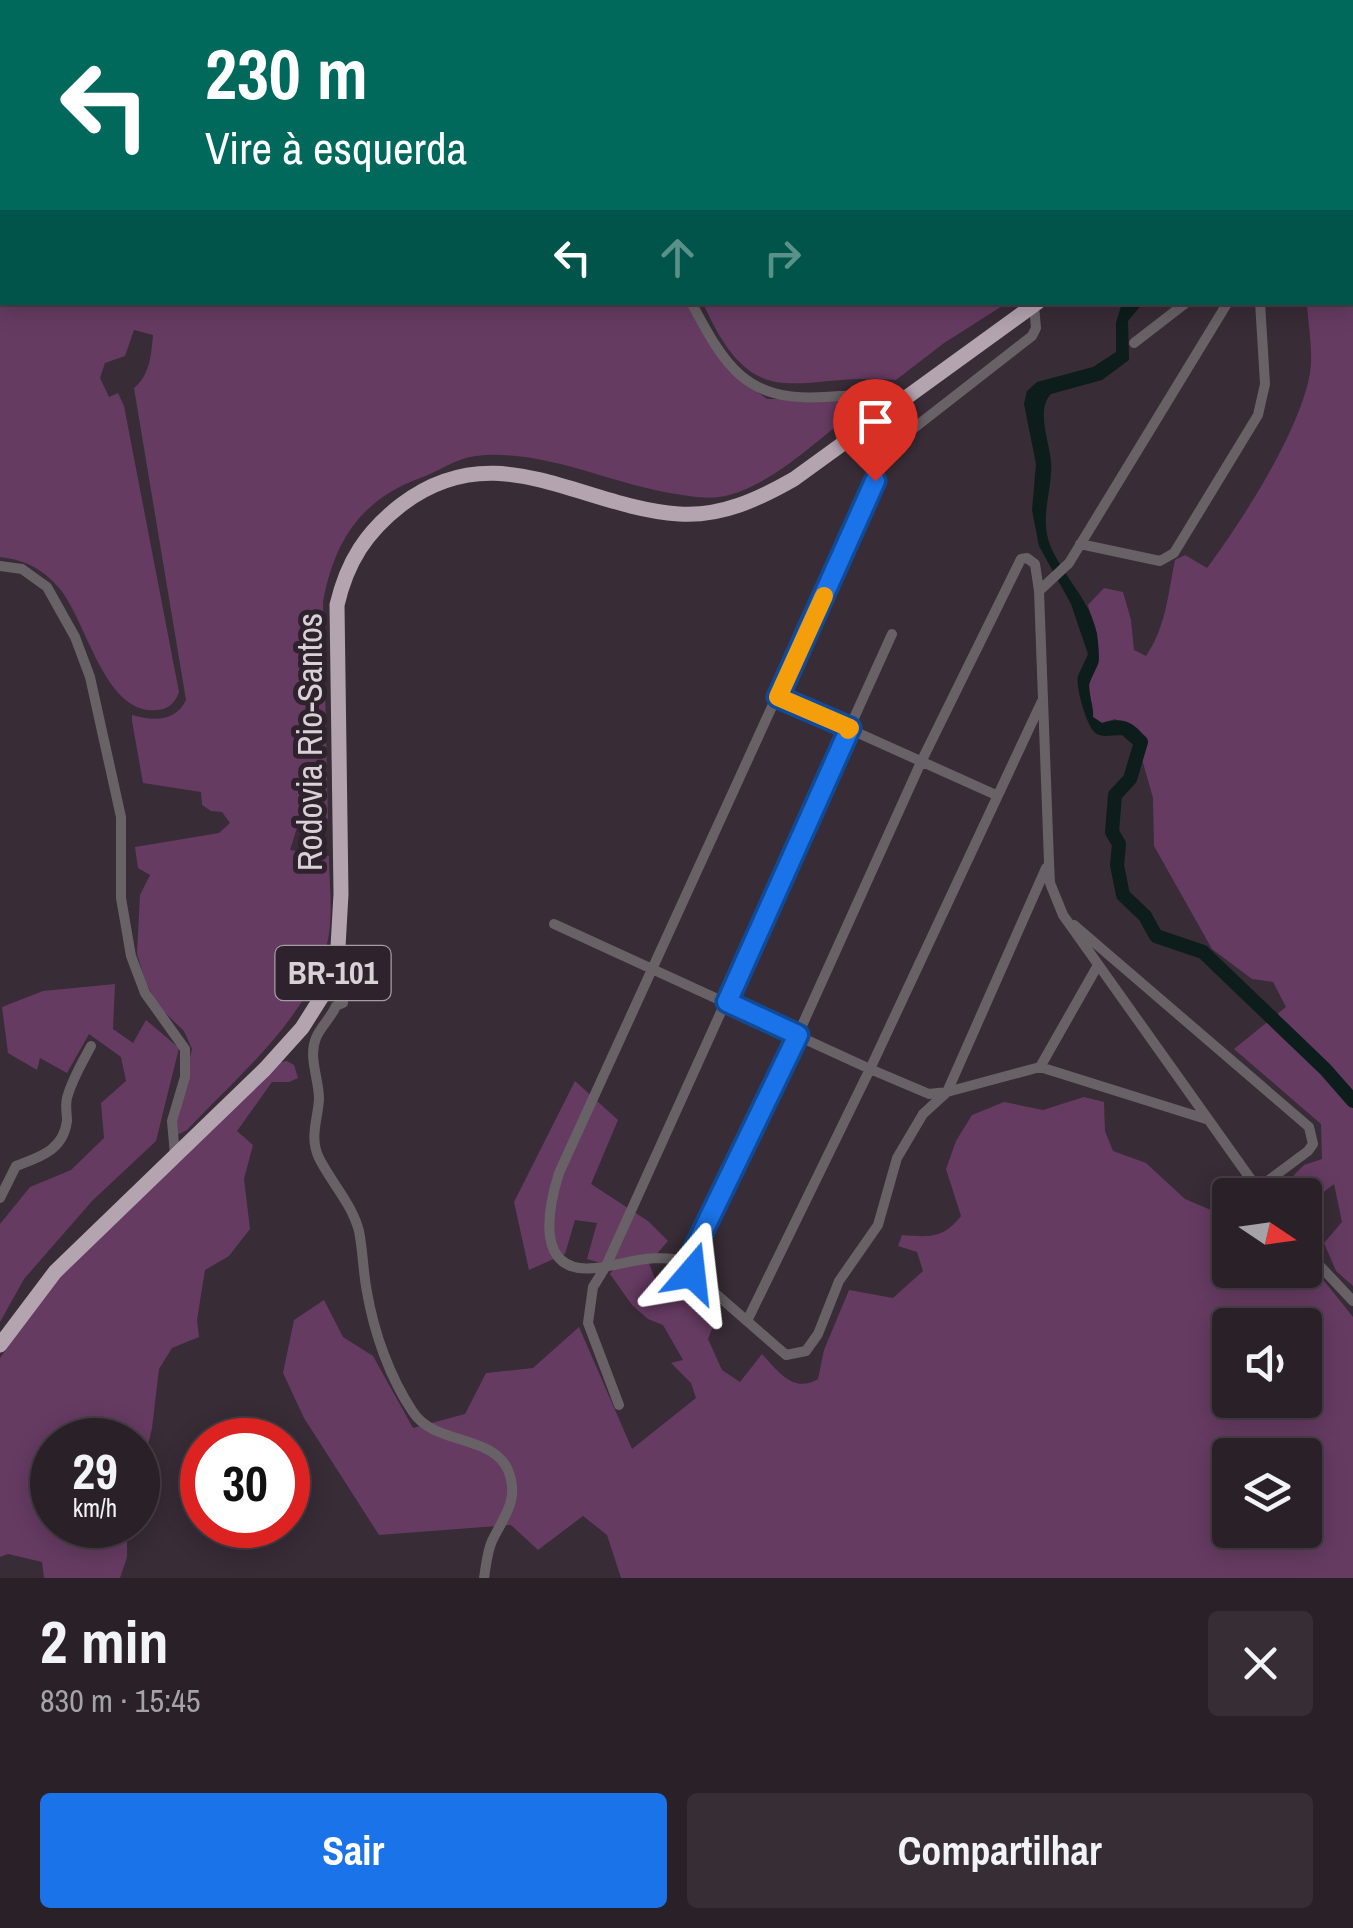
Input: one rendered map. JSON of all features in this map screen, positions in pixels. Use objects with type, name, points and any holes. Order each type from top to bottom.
[{"type":"highway","name":"Rodovia Rio-Santos","points":[[0,1345],[55,1272],[265,1069],[317,1008],[338,948],[336,605],[344,575],[358,548],[381,520],[434,486],[484,472],[548,480],[618,502],[680,514],[759,499],[794,479],[1035,305]]},
{"type":"street","points":[[693,305],[728,362],[756,388],[789,398],[859,395],[900,402]]},
{"type":"street","points":[[688,1262],[658,1256],[580,1268],[559,1257],[549,1236],[550,1204],[559,1173],[890,446],[1032,336],[1036,305]]},
{"type":"street","points":[[1134,342],[1183,305]]},
{"type":"street","points":[[1039,591],[1070,563],[1222,305]]},
{"type":"street","points":[[1080,544],[1160,561],[1174,553],[1263,402],[1260,305]]},
{"type":"street","points":[[859,395],[875,419]]},
{"type":"street","points":[[1048,862],[947,1092],[923,1114],[909,1134],[897,1158],[878,1225],[839,1280],[811,1348],[786,1354],[692,1273],[688,1262],[798,1035],[922,760],[1021,559],[1035,564],[1039,591],[1050,883],[1063,915],[1250,1178]]},
{"type":"street","points":[[0,566],[22,569],[46,587],[75,637],[90,677],[121,817],[121,898],[131,956],[145,993],[186,1048],[185,1077],[172,1121],[175,1155]]},
{"type":"street","points":[[619,1406],[588,1323],[593,1286],[606,1266],[892,634]]},
{"type":"street","points":[[778,697],[996,795]]},
{"type":"street","points":[[747,1320],[870,1069],[1043,698]]},
{"type":"street","points":[[1063,915],[1309,1127],[1313,1144],[1276,1178]]},
{"type":"street","points":[[554,924],[929,1094],[1040,1067],[1210,1120]]},
{"type":"street","points":[[1040,1067],[1098,965]]},
{"type":"street","points":[[332,974],[342,985],[344,1003],[336,1006],[319,1033],[314,1055],[319,1102],[314,1131],[316,1148],[354,1217],[368,1295],[387,1362],[414,1415],[445,1436],[492,1453],[507,1469],[511,1510],[490,1544],[484,1578]]},
{"type":"street","points":[[302,1028],[319,1033]]},
{"type":"street","points":[[0,1198],[16,1166],[37,1161],[52,1151],[61,1137],[66,1128],[67,1098],[91,1046]]},
{"type":"street","points":[[1322,1268],[1353,1301]]},
{"type":"shaded area","points":[[0,305],[690,305],[730,372],[767,399],[857,398],[857,411],[852,416],[848,413],[841,417],[843,421],[789,464],[760,482],[723,497],[676,494],[551,462],[501,455],[454,462],[399,487],[366,511],[334,560],[323,602],[328,819],[300,818],[290,850],[329,856],[331,916],[324,955],[312,984],[276,1037],[187,1130],[177,1135],[173,1129],[192,1049],[184,1031],[159,1007],[137,954],[140,895],[150,875],[138,868],[135,847],[219,833],[230,823],[222,812],[202,805],[201,792],[143,783],[132,721],[132,715],[156,719],[170,716],[186,700],[134,388],[147,371],[153,335],[134,330],[125,356],[105,363],[100,378],[109,397],[118,393],[124,406],[179,692],[173,702],[157,710],[139,708],[124,698],[99,664],[60,589],[33,567],[0,557]]},
{"type":"shaded area","points":[[704,305],[1004,305],[896,380],[783,383],[762,377],[742,364],[722,340]]},
{"type":"shaded area","points":[[1121,305],[1141,305],[1128,321],[1129,360],[1102,380],[1051,394],[1044,408],[1051,461],[1046,524],[1050,545],[1094,621],[1099,661],[1089,686],[1093,717],[1102,723],[1115,720],[1131,724],[1145,737],[1141,742],[1128,736],[1097,734],[1086,716],[1078,676],[1088,654],[1071,604],[1039,546],[1032,510],[1036,464],[1024,404],[1027,391],[1037,382],[1093,367],[1116,352],[1116,323]]},
{"type":"shaded area","points":[[1307,305],[1353,305],[1353,1286],[1336,1271],[1324,1243],[1342,1222],[1334,1184],[1322,1193],[1322,1178],[1294,1178],[1304,1165],[1322,1159],[1321,1124],[1234,1049],[1286,1007],[1273,982],[1252,979],[1212,949],[1154,846],[1153,798],[1142,759],[1145,737],[1115,719],[1102,723],[1093,717],[1089,684],[1099,661],[1097,634],[1088,605],[1104,588],[1123,592],[1134,650],[1146,656],[1162,622],[1175,560],[1185,555],[1207,568],[1286,441],[1307,387],[1311,364]]},
{"type":"shaded area","points":[[115,984],[113,1029],[133,1043],[146,1020],[179,1048],[156,1141],[92,1201],[24,1279],[0,1322],[0,1224],[30,1187],[71,1170],[104,1138],[101,1103],[126,1081],[121,1057],[89,1034],[67,1073],[40,1058],[37,1070],[8,1053],[2,1007],[43,991]]},
{"type":"shaded area","points":[[287,1061],[294,1065],[298,1078],[272,1082],[237,1131],[253,1145],[244,1179],[250,1229],[229,1256],[205,1270],[197,1320],[199,1337],[172,1348],[159,1369],[153,1418],[30,1418],[30,1548],[127,1548],[120,1578],[44,1578],[42,1562],[8,1554],[0,1557],[0,1358],[57,1279],[275,1063]]},
{"type":"shaded area","points":[[575,1081],[618,1120],[591,1184],[648,1221],[668,1241],[649,1263],[657,1285],[673,1285],[691,1275],[718,1313],[708,1339],[722,1370],[740,1382],[762,1354],[787,1378],[809,1383],[818,1379],[824,1350],[849,1290],[893,1298],[923,1271],[917,1252],[898,1246],[902,1235],[935,1235],[961,1216],[946,1169],[956,1141],[972,1115],[1004,1102],[1043,1110],[1084,1097],[1104,1102],[1105,1131],[1113,1151],[1146,1163],[1185,1199],[1212,1210],[1212,1288],[1322,1288],[1322,1278],[1353,1317],[1353,1578],[621,1578],[607,1535],[583,1516],[538,1550],[511,1525],[379,1535],[310,1427],[310,1418],[304,1418],[283,1373],[294,1320],[324,1300],[343,1337],[373,1356],[413,1428],[465,1414],[486,1373],[533,1368],[579,1327],[632,1449],[696,1398],[691,1383],[671,1363],[683,1360],[663,1325],[648,1319],[632,1305],[610,1274],[615,1267],[587,1259],[597,1223],[575,1220],[565,1254],[529,1270],[514,1202]]},
{"type":"waterway","points":[[1129,732],[1141,742],[1130,779],[1115,795],[1112,832],[1119,844],[1117,865],[1123,895],[1145,916],[1156,936],[1203,952],[1353,1101]]},
{"type":"slow traffic","points":[[824,596],[778,697],[848,730]]},
{"type":"route","points":[[692,1273],[688,1262],[798,1035],[727,1002],[850,728],[778,697],[875,481]]}]
